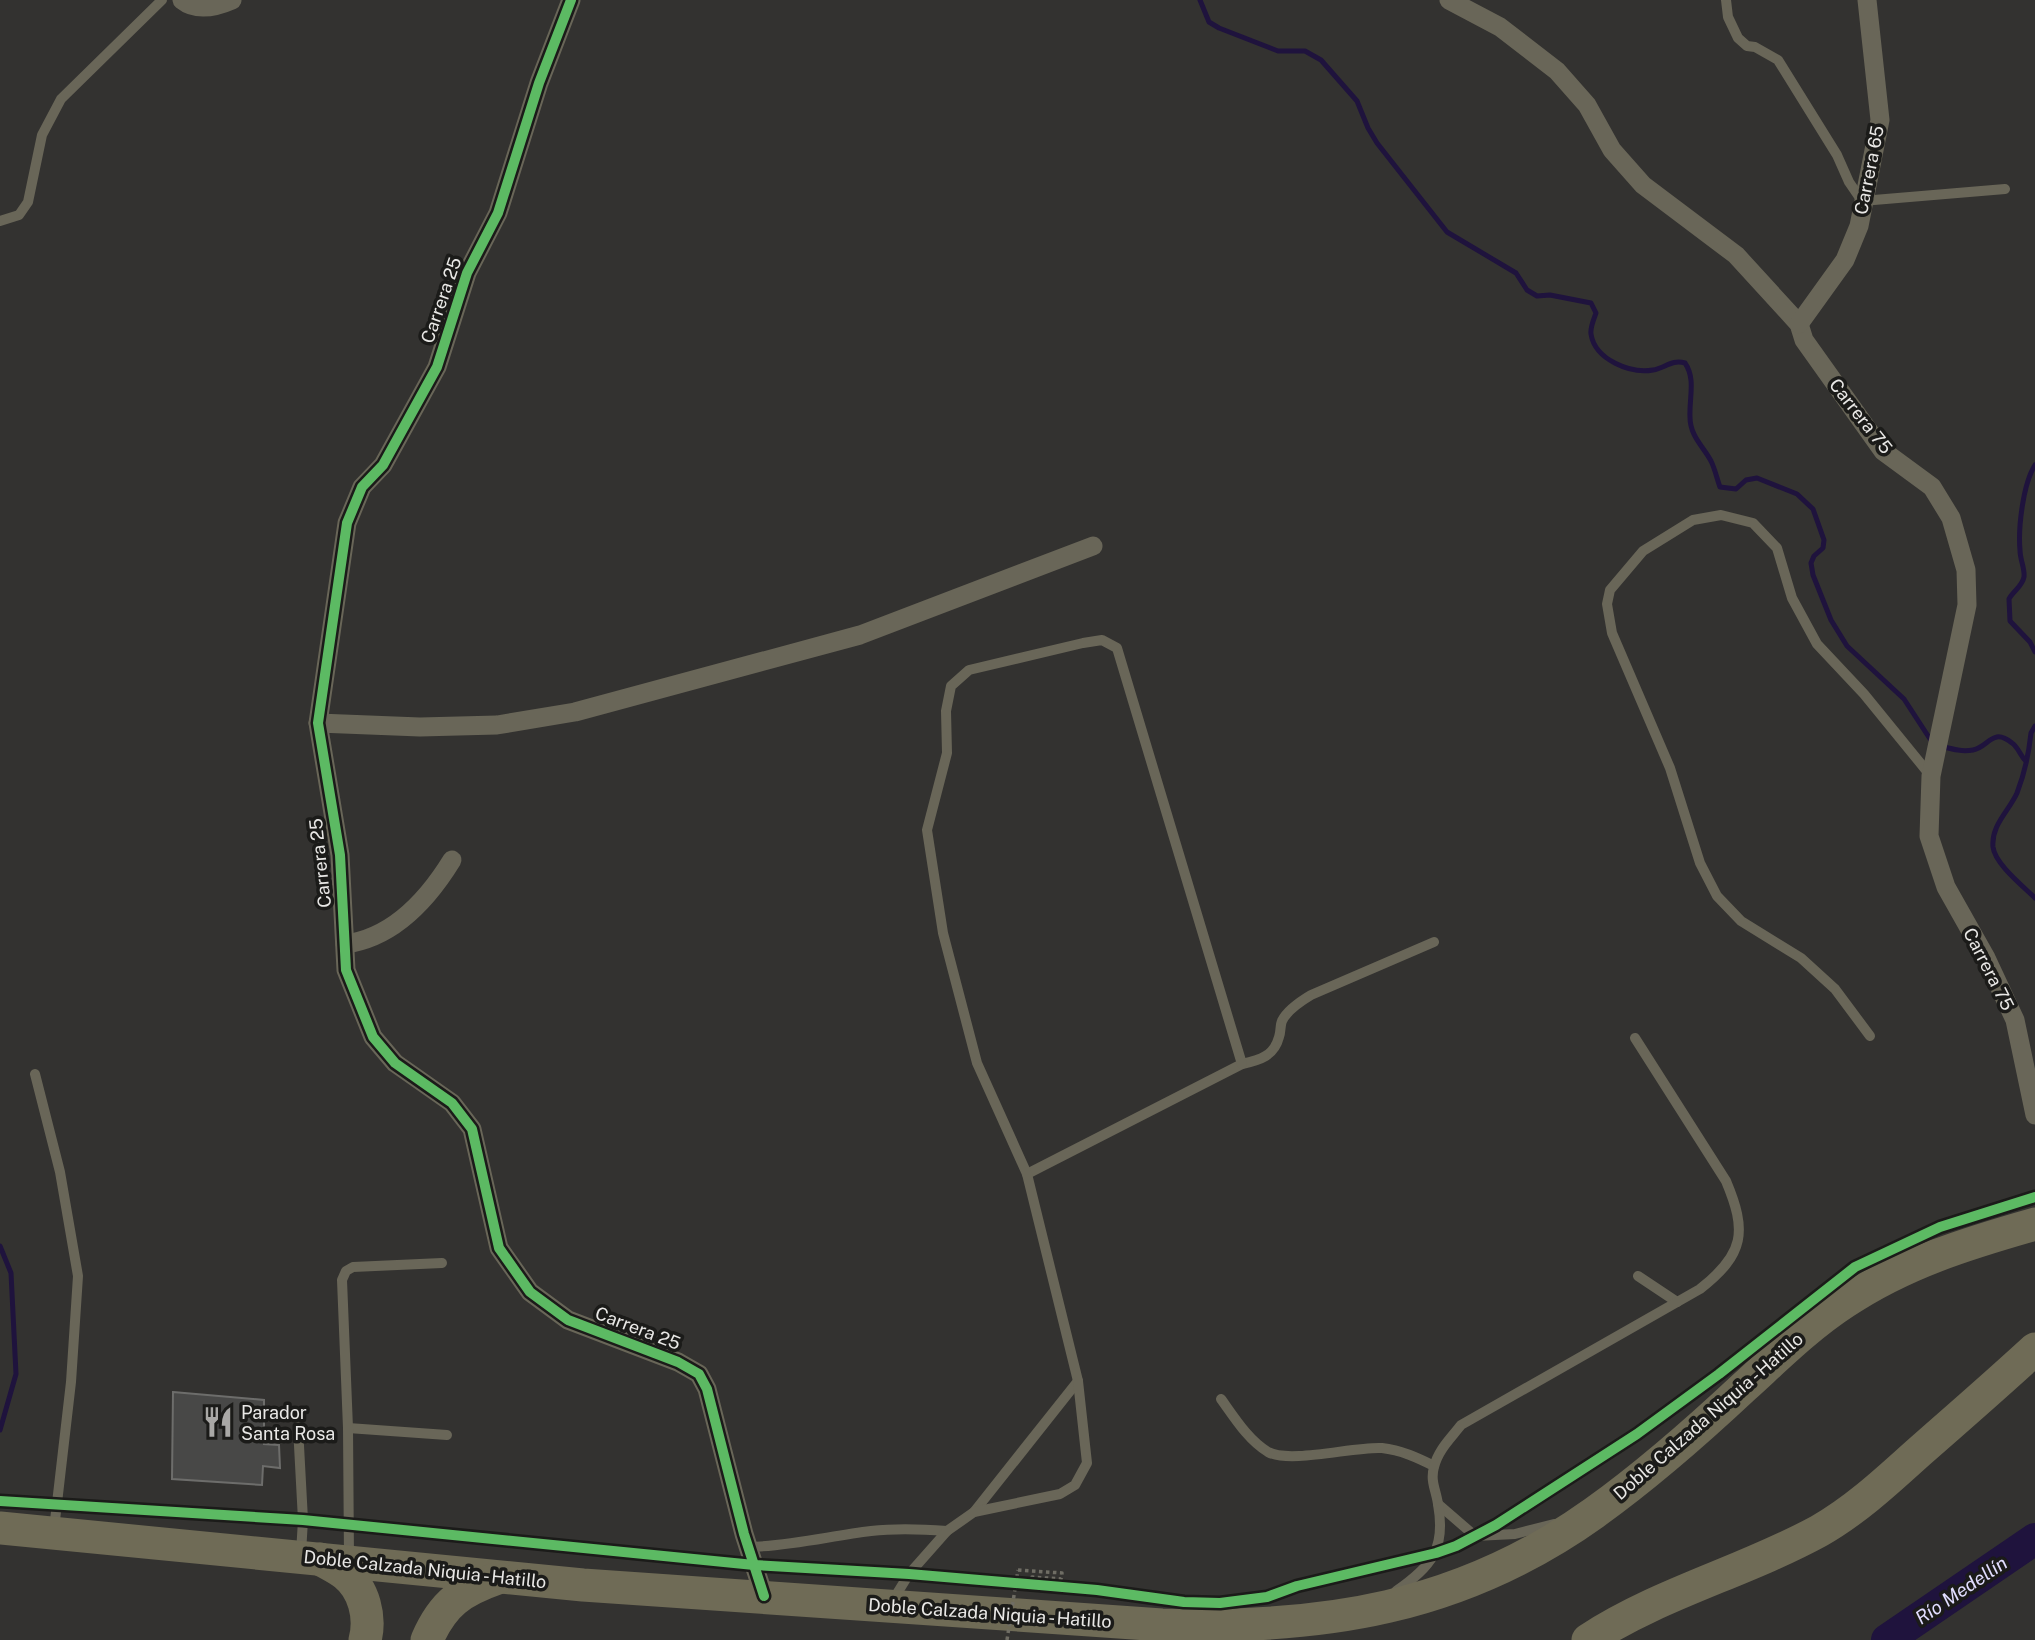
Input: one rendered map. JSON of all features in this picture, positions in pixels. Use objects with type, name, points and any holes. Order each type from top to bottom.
[{"type":"highway","name":"Doble Calzada Niquia - Hatillo","points":[[0,1528],[500,1577],[1162,1625],[1228,1627],[1292,1623],[1364,1613],[1422,1598],[1477,1579],[1539,1548],[1644,1476],[1800,1337],[1845,1302],[1901,1270],[1962,1244],[2035,1224]]},
{"type":"highway","points":[[1588,1640],[1609,1626],[1672,1595],[1774,1553],[1821,1530],[1874,1492],[2035,1349]]},
{"type":"highway","points":[[323,1559],[346,1574],[362,1594],[368,1628],[365,1640]]},
{"type":"highway","points":[[427,1640],[444,1609],[469,1588],[500,1577]]},
{"type":"street","points":[[182,0],[191,6],[217,7],[232,0]]},
{"type":"street","name":"Carrera 25","points":[[571,0],[538,83],[498,213],[467,272],[437,366],[383,465],[362,487],[347,523],[318,723],[340,855],[346,970],[373,1037],[395,1063],[452,1103],[472,1129],[499,1248],[530,1292],[568,1320],[678,1362],[699,1374],[706,1389],[748,1547],[764,1596]]},
{"type":"street","name":"Carrera 75","points":[[1449,0],[1500,27],[1557,71],[1587,105],[1612,150],[1643,185],[1736,256],[1799,324],[1804,340],[1883,451],[1932,486],[1951,518],[1966,570],[1967,605],[1931,776],[1929,836],[1945,887],[1986,958],[2015,1020],[2035,1115]]},
{"type":"street","name":"Carrera 65","points":[[1799,324],[1845,260],[1859,226],[1880,120],[1867,0]]},
{"type":"street","points":[[318,723],[420,727],[497,725],[575,712],[860,635],[1093,547]]},
{"type":"street","points":[[345,944],[366,940],[417,907],[434,888],[452,860]]},
{"type":"lane","points":[[0,220],[19,215],[28,202],[42,135],[61,99],[162,0]]},
{"type":"lane","points":[[1727,0],[1728,17],[1738,38],[1747,46],[1755,47],[1778,60],[1862,201],[2005,190]]},
{"type":"lane","points":[[1870,1036],[1835,989],[1801,958],[1741,921],[1717,896],[1700,863],[1670,768],[1612,633],[1607,604],[1610,590],[1643,551],[1693,520],[1721,515],[1753,523],[1777,548],[1792,598],[1817,644],[1864,694],[1931,776]]},
{"type":"lane","points":[[974,1512],[1060,1494],[1075,1485],[1087,1463],[1078,1381],[1027,1174],[977,1063],[943,933],[927,830],[947,752],[946,711],[951,685],[968,670],[1102,640],[1117,648],[1242,1063]]},
{"type":"lane","points":[[1027,1174],[1242,1063],[1259,1060],[1272,1053],[1279,1039],[1282,1019],[1296,1004],[1311,995],[1434,943]]},
{"type":"lane","points":[[1364,1613],[1406,1584],[1436,1553],[1441,1534],[1438,1504],[1432,1482],[1434,1465],[1442,1448],[1461,1426],[1700,1289],[1719,1274],[1735,1251],[1740,1228],[1737,1207],[1726,1181],[1635,1038]]},
{"type":"lane","points":[[35,1074],[60,1172],[78,1276],[71,1382],[54,1533]]},
{"type":"lane","points":[[323,1559],[348,1428],[342,1280],[346,1271],[353,1267],[442,1263]]},
{"type":"lane","points":[[1638,1276],[1677,1302]]},
{"type":"lane","points":[[889,1606],[909,1574],[947,1531],[974,1512],[1078,1381]]},
{"type":"lane","points":[[1221,1399],[1247,1433],[1270,1453],[1297,1455],[1381,1448],[1411,1455],[1434,1465]]},
{"type":"lane","points":[[298,1427],[303,1520],[323,1559]]},
{"type":"lane","points":[[348,1428],[447,1435]]},
{"type":"lane","points":[[1438,1504],[1475,1535],[1515,1534],[1592,1514]]},
{"type":"lane","points":[[748,1547],[776,1546],[908,1528],[947,1531]]},
{"type":"path","points":[[1007,1640],[1018,1570],[1062,1573],[1061,1579],[1032,1577],[1032,1584]]},
{"type":"path","points":[[1005,1582],[1071,1588]]},
{"type":"building","name":"Parador Santa Rosa","points":[[173,1392],[264,1400],[264,1444],[279,1445],[280,1468],[263,1466],[262,1485],[172,1479]]},
{"type":"waterway","points":[[1200,0],[1209,22],[1219,28],[1278,51],[1305,51],[1321,60],[1357,101],[1377,143],[1447,232],[1516,273],[1527,290],[1537,296],[1550,295],[1591,303],[1596,313],[1591,334],[1599,351],[1607,358],[1625,367],[1644,371],[1676,362],[1685,363],[1691,382],[1692,430],[1711,461],[1720,487],[1736,489],[1746,480],[1757,478],[1797,494],[1813,509],[1824,540],[1823,548],[1811,563],[1831,620],[1847,646],[1904,699],[1932,742]]},
{"type":"waterway","points":[[2035,465],[2024,494],[2021,518],[2020,550],[2024,577],[2009,599],[2010,621],[2030,642],[2035,652]]},
{"type":"waterway","points":[[2035,726],[2031,733],[2020,786],[1993,839],[1993,847],[1999,860],[2035,898]]},
{"type":"waterway","points":[[1941,746],[1973,750],[1995,737],[2000,737],[2014,745],[2025,760]]},
{"type":"waterway","points":[[0,1246],[11,1273],[16,1374],[0,1430]]},
{"type":"waterway","name":"Río Medellín","points":[[1887,1640],[2035,1539]]},
{"type":"cycle path","points":[[571,0],[539,83],[498,213],[467,273],[437,367],[383,465],[362,487],[347,523],[318,723],[340,855],[346,970],[373,1037],[395,1063],[452,1103],[472,1129],[499,1248],[530,1292],[568,1320],[678,1362],[699,1374],[707,1389],[744,1534],[764,1596]]},
{"type":"cycle path","points":[[0,1501],[303,1520],[754,1565],[909,1574],[1097,1590],[1184,1602],[1220,1603],[1267,1597],[1297,1586],[1456,1546],[1496,1525],[1637,1434],[1719,1374],[1855,1267],[1940,1227],[2035,1197]]},
{"type":"place","name":"Parador Santa Rosa","points":[[218,1422]]}]
